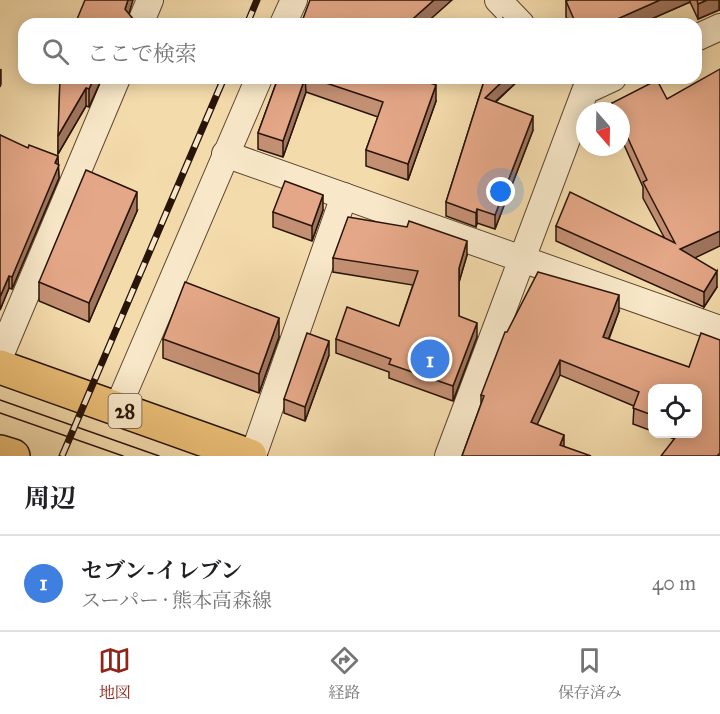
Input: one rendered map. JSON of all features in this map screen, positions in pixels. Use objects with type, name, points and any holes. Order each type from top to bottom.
[{"type":"main road","name":"28","points":[[0,367],[251,456]]},
{"type":"main road","points":[[0,452],[13,456]]},
{"type":"street","points":[[142,18],[150,0]]},
{"type":"street","points":[[286,18],[294,0]]},
{"type":"street","points":[[498,0],[515,18]]},
{"type":"street","points":[[702,35],[720,27]]},
{"type":"street","points":[[0,356],[114,84]]},
{"type":"street","points":[[117,409],[256,84]]},
{"type":"street","points":[[448,456],[520,259],[579,84]]},
{"type":"street","points":[[225,154],[720,328]]},
{"type":"street","points":[[251,456],[344,196]]},
{"type":"building","points":[[85,0],[128,0],[125,9],[132,18],[78,18]]},
{"type":"building","points":[[310,0],[434,0],[414,18],[303,18]]},
{"type":"building","points":[[660,0],[619,18],[573,18],[566,1]]},
{"type":"building","points":[[720,69],[720,231],[680,249],[717,271],[704,292],[556,226],[570,192],[675,243],[643,182],[647,180],[630,143],[630,102],[614,102],[649,84],[659,84],[667,99],[694,84],[702,84],[702,79]]},
{"type":"building","points":[[60,84],[91,84],[89,89],[86,88],[58,136]]},
{"type":"building","points":[[276,84],[303,84],[283,141],[258,133]]},
{"type":"building","points":[[329,84],[436,85],[408,164],[366,150],[383,102]]},
{"type":"building","points":[[483,84],[500,84],[485,98],[533,116],[495,215],[477,209],[476,213],[446,202]]},
{"type":"building","points":[[0,135],[28,148],[29,145],[58,156],[55,163],[59,165],[12,277],[9,276],[0,297]]},
{"type":"building","points":[[86,170],[137,192],[89,303],[39,282]]},
{"type":"building","points":[[285,181],[323,195],[312,226],[273,212]]},
{"type":"building","points":[[348,217],[407,227],[409,221],[467,241],[459,268],[459,316],[477,323],[453,386],[389,364],[391,359],[336,339],[347,307],[399,326],[418,271],[333,258]]},
{"type":"building","points":[[538,272],[619,295],[603,337],[689,367],[701,333],[720,340],[720,453],[717,456],[661,456],[675,438],[702,438],[702,384],[648,384],[648,414],[633,408],[639,392],[560,360],[531,422],[564,435],[560,445],[591,456],[462,456],[484,396],[481,395],[505,332]]},
{"type":"building","points":[[185,282],[279,318],[259,374],[163,339]]},
{"type":"building","points":[[307,333],[329,341],[305,407],[284,399]]},
{"type":"tram line","points":[[0,400],[159,456]]},
{"type":"tram line","points":[[0,413],[123,456]]},
{"type":"railway","points":[[250,18],[257,0]]},
{"type":"railway","points":[[62,456],[221,84]]},
{"type":"place","name":"セブン-イレブン","points":[[430,359]]}]
